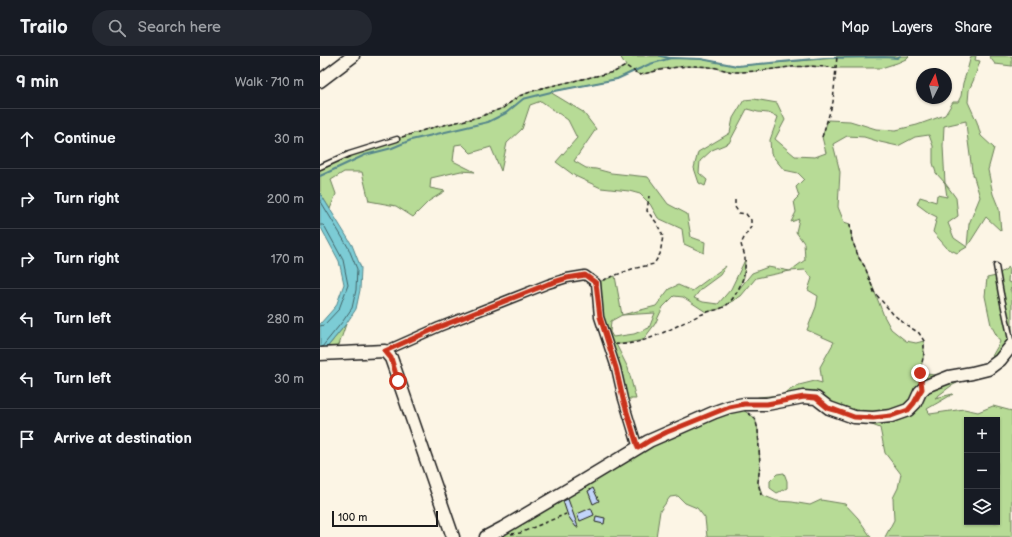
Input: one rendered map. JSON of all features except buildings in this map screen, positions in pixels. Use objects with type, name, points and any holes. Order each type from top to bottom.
[{"type":"street","points":[[320,81],[353,56]]},
{"type":"street","points":[[320,354],[385,351],[439,327],[548,284],[567,278],[585,275],[596,283],[600,317],[638,448]]},
{"type":"street","points":[[486,537],[649,441],[667,432],[729,407],[744,404],[767,404],[804,397],[816,398],[828,408],[854,417],[873,418],[891,416],[908,410],[922,389],[926,386],[949,377],[988,369],[1000,360],[1012,344]]},
{"type":"street","points":[[385,351],[391,358],[453,537]]},
{"type":"lane","points":[[320,167],[350,154],[397,139]]},
{"type":"lane","points":[[996,266],[1012,344]]},
{"type":"path","points":[[822,137],[833,102],[837,56]]},
{"type":"path","points":[[397,139],[431,128],[480,117],[502,108],[519,96],[542,88],[614,72],[626,66],[640,76],[662,69],[685,66],[710,67],[734,72],[812,66],[836,68]]},
{"type":"path","points":[[596,283],[632,269],[654,264],[660,254],[663,236],[656,222],[647,211],[649,196]]},
{"type":"path","points":[[608,343],[622,344],[643,340],[673,328],[706,312],[719,310],[727,305],[738,291],[744,277],[745,260],[741,244],[751,227],[751,220],[746,214],[739,213],[735,207],[735,199]]},
{"type":"path","points":[[850,224],[852,240],[859,258],[865,267],[874,292],[893,314],[919,334],[924,341],[924,353],[920,373],[922,389]]},
{"type":"path","points":[[729,407],[743,410],[755,418],[758,430],[760,464],[758,482],[762,495]]},
{"type":"path","points":[[506,535],[520,533],[566,514]]},
{"type":"green space","points":[[620,56],[660,56],[701,59],[737,66],[836,58],[837,56],[909,56],[897,63],[881,68],[836,68],[812,66],[735,72],[710,67],[685,66],[662,69],[640,75],[633,71],[617,79],[550,92],[583,112],[596,129],[574,161],[586,168],[611,173],[648,177],[668,204],[687,214],[691,237],[705,242],[704,253],[684,244],[682,229],[658,218],[650,204],[640,194],[629,191],[601,188],[575,176],[556,162],[577,138],[568,120],[541,101],[530,105],[522,129],[507,143],[501,171],[491,147],[471,153],[462,144],[455,145],[453,161],[475,172],[461,171],[431,178],[430,188],[445,191],[429,201],[413,217],[396,206],[369,201],[362,172],[344,172],[331,180],[336,194],[330,209],[320,193],[320,167],[349,154],[431,128],[479,117],[503,108],[519,96],[542,88],[614,72],[626,66]]},
{"type":"green space","points":[[971,56],[976,56],[975,60],[980,61],[969,90],[968,102],[977,122],[981,136],[994,148],[988,170],[993,194],[999,209],[1001,231],[986,217],[967,247],[969,224],[980,197],[972,171],[966,121],[944,126],[943,146],[945,183],[936,173],[933,163],[933,146],[929,135],[915,137],[898,146],[864,137],[847,136],[833,144],[840,172],[838,207],[844,222],[850,224],[852,240],[859,258],[865,267],[884,316],[891,329],[906,341],[916,343],[924,341],[924,353],[920,373],[949,377],[957,383],[935,398],[953,394],[927,409],[930,414],[964,409],[978,412],[993,406],[1012,411],[1012,537],[885,537],[894,520],[893,498],[898,488],[901,474],[885,453],[880,428],[847,420],[816,398],[744,404],[758,397],[781,395],[799,385],[815,381],[822,383],[820,367],[834,342],[807,330],[816,307],[818,296],[808,290],[812,278],[805,270],[790,271],[805,260],[804,243],[796,232],[799,219],[791,222],[796,212],[794,201],[799,196],[796,187],[804,179],[798,173],[784,170],[771,154],[770,140],[778,117],[768,113],[747,109],[729,143],[712,150],[700,161],[699,173],[707,180],[705,186],[699,183],[694,168],[698,152],[730,133],[733,118],[744,100],[754,99],[777,103],[785,120],[775,139],[795,156],[815,157],[826,153],[822,137],[828,120],[850,121],[876,129],[896,130],[917,125],[945,115],[953,102],[958,102],[961,96],[963,83]]},
{"type":"green space","points":[[989,56],[1012,56],[1012,66],[995,64]]},
{"type":"green space","points":[[945,183],[956,198],[958,216],[948,223],[954,238],[967,247],[957,253],[947,248],[933,232],[937,217],[917,204],[920,197],[936,202],[937,195],[947,197]]},
{"type":"green space","points":[[745,260],[744,277],[739,289],[752,273],[768,267],[790,271],[756,278],[741,296],[719,309],[706,312],[683,297],[674,296],[663,307],[655,324],[643,340],[616,344],[628,368],[636,399],[623,399],[606,339],[596,283],[615,276],[622,315],[656,306],[669,289],[678,285],[692,291],[726,266],[720,275],[701,289],[694,298],[703,302],[718,304],[731,289]],"holes":[[[655,313],[649,328],[634,334],[613,337],[610,332],[611,321],[622,315]]]},
{"type":"green space","points":[[1009,267],[1008,282],[1012,283],[1012,288],[1010,289],[1012,294],[1012,345],[988,369],[991,358],[1000,342],[991,325],[985,296],[987,278],[996,276]]},
{"type":"green space","points":[[346,324],[336,354],[322,354]]},
{"type":"green space","points":[[743,410],[755,418],[758,430],[760,465],[758,482],[762,495],[777,501],[810,505],[821,500],[845,504],[858,518],[871,537],[707,537],[705,518],[697,508],[685,503],[678,496],[670,497],[660,511],[656,537],[486,537],[581,482],[715,412]]},
{"type":"green space","points":[[784,473],[787,481],[787,488],[777,493],[770,488],[770,481],[777,474]]},
{"type":"water","points":[[320,193],[352,245],[361,268],[360,290],[356,309],[320,356],[320,324],[336,306],[344,284],[339,261],[320,226]]},
{"type":"waterway","points":[[660,56],[670,58]]},
{"type":"waterway","points":[[320,176],[365,155],[392,148],[411,140],[488,122],[506,113],[523,99],[617,79],[650,64],[671,58],[701,59],[737,66],[824,58],[897,58],[900,56]]},
{"type":"route","points":[[398,381],[391,358],[385,351],[439,327],[548,284],[567,278],[585,275],[596,283],[600,317],[638,448],[667,432],[715,412],[744,404],[767,404],[804,397],[816,398],[828,408],[854,417],[873,418],[891,416],[908,410],[914,403],[922,389],[920,373]]}]
